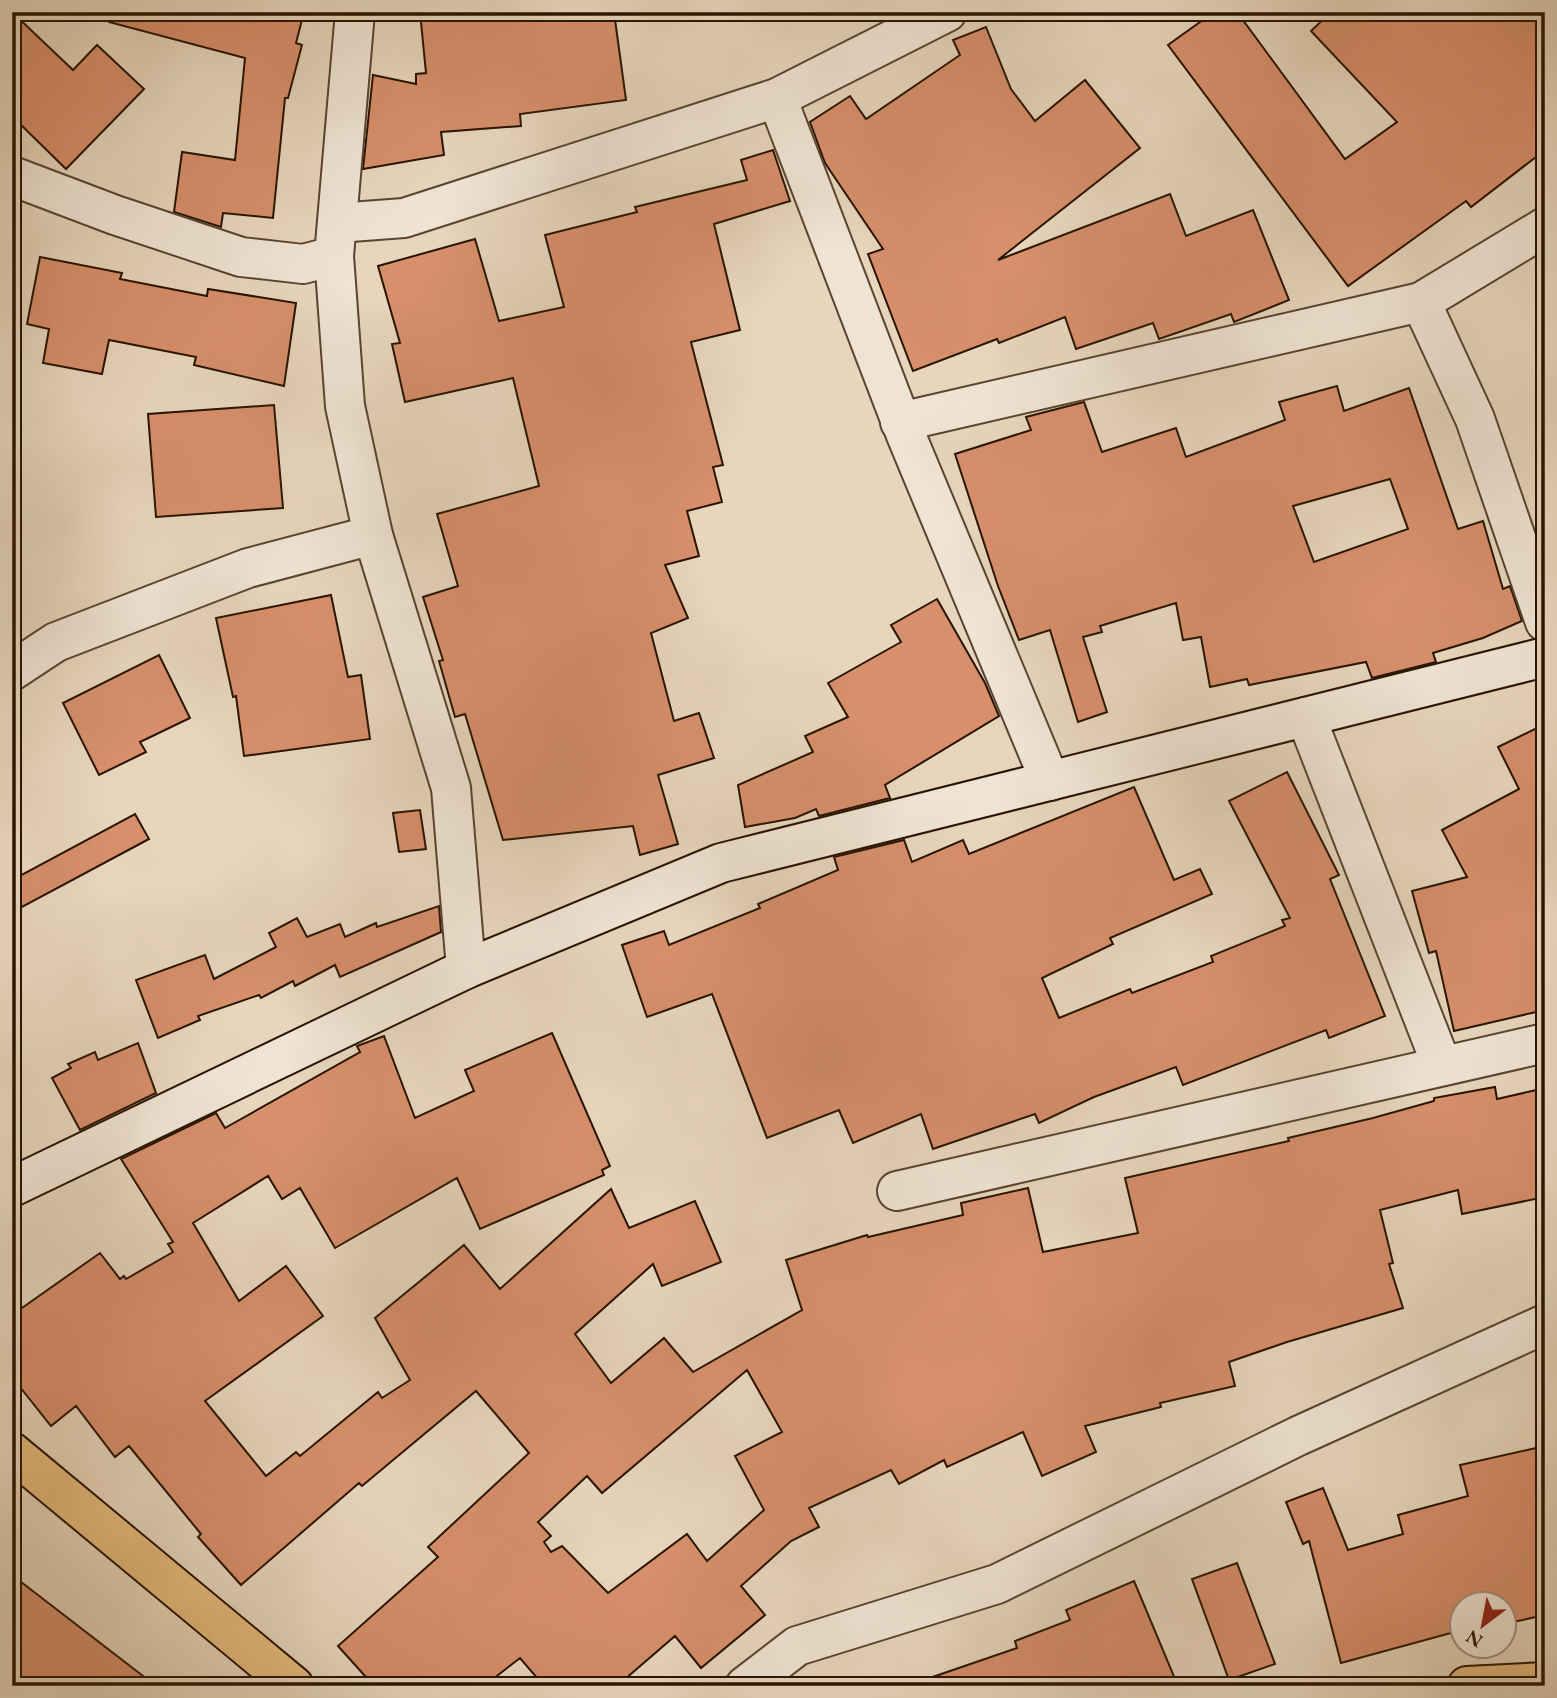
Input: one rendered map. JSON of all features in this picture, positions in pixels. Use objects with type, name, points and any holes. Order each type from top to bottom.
[{"type":"main road","points":[[12,1452],[294,1686]]},
{"type":"main road","points":[[1467,1686],[1545,1682]]},
{"type":"street","points":[[355,12],[335,240],[345,406],[373,535],[451,788],[466,969]]},
{"type":"street","points":[[12,176],[115,215],[242,257],[303,264],[335,240],[777,99],[947,12]]},
{"type":"street","points":[[777,99],[900,422],[1050,781]]},
{"type":"street","points":[[900,422],[1420,302],[1545,227]]},
{"type":"street","points":[[1420,302],[1475,419],[1545,622]]},
{"type":"street","points":[[12,671],[56,642],[235,573],[373,535]]},
{"type":"street","points":[[12,1187],[466,969],[721,863],[1545,657]]},
{"type":"street","points":[[1306,717],[1443,1066]]},
{"type":"street","points":[[897,1191],[1545,1044]]},
{"type":"street","points":[[745,1686],[797,1646],[997,1584],[1298,1436],[1545,1324]]},
{"type":"building","points":[[12,12],[73,70],[97,45],[144,89],[66,169],[12,116]]},
{"type":"building","points":[[110,12],[304,12],[296,43],[302,45],[288,98],[285,98],[273,218],[223,213],[221,227],[174,212],[182,152],[235,160],[245,58],[109,22]]},
{"type":"building","points":[[420,12],[614,12],[626,100],[520,114],[521,126],[441,132],[444,155],[363,169],[373,75],[416,84],[416,74],[426,73]]},
{"type":"building","points":[[1214,12],[1237,12],[1345,159],[1397,122],[1311,31],[1331,12],[1545,12],[1545,150],[1471,207],[1466,201],[1348,286],[1168,45]]},
{"type":"building","points":[[986,27],[1011,89],[1035,121],[1085,80],[1140,148],[998,260],[1170,194],[1186,236],[1253,210],[1289,300],[1234,322],[1231,314],[1159,339],[1153,323],[1076,349],[1065,317],[999,343],[997,339],[913,371],[868,254],[883,249],[825,163],[810,122],[850,96],[866,119],[960,55],[953,40]]},
{"type":"building","points":[[773,150],[790,201],[714,224],[740,330],[691,342],[723,465],[713,467],[722,502],[687,511],[699,556],[665,565],[688,618],[651,633],[674,721],[699,713],[714,758],[658,775],[678,844],[640,855],[633,826],[503,840],[465,714],[455,717],[439,661],[443,660],[423,597],[458,586],[437,514],[539,486],[513,378],[405,402],[392,344],[400,343],[378,266],[475,239],[499,321],[564,307],[545,235],[637,212],[635,207],[747,180],[741,160]]},
{"type":"building","points":[[40,257],[122,273],[120,279],[207,296],[208,289],[296,303],[284,386],[194,365],[196,357],[109,340],[102,374],[43,363],[49,329],[27,324]]},
{"type":"building","points":[[1337,386],[1344,411],[1409,388],[1458,529],[1483,521],[1503,589],[1510,586],[1522,621],[1483,638],[1433,653],[1436,662],[1372,678],[1366,662],[1249,685],[1247,679],[1210,687],[1201,637],[1183,640],[1176,603],[1100,626],[1102,632],[1083,637],[1107,712],[1078,722],[1050,630],[1019,640],[998,586],[955,454],[1031,430],[1026,417],[1084,402],[1102,452],[1176,428],[1186,457],[1285,420],[1279,402]],"holes":[[[1390,479],[1408,529],[1314,562],[1293,506]]]},
{"type":"building","points":[[274,405],[283,508],[156,517],[148,414]]},
{"type":"building","points":[[331,595],[348,677],[361,675],[370,739],[244,756],[236,696],[233,697],[216,618]]},
{"type":"building","points":[[937,599],[985,683],[999,716],[885,785],[890,798],[819,816],[816,809],[795,818],[745,827],[738,785],[813,752],[805,736],[848,717],[828,683],[901,642],[891,625]]},
{"type":"building","points":[[159,655],[190,718],[140,742],[146,752],[99,775],[63,703]]},
{"type":"building","points":[[1545,724],[1545,1010],[1454,1031],[1436,951],[1429,953],[1412,891],[1467,877],[1442,830],[1519,789],[1498,747]]},
{"type":"building","points":[[1287,772],[1339,875],[1330,879],[1385,1016],[1329,1038],[1326,1030],[1183,1085],[1176,1067],[1094,1097],[1039,1123],[1035,1114],[933,1149],[921,1114],[853,1143],[839,1110],[767,1138],[712,994],[647,1017],[622,945],[664,931],[669,945],[760,908],[758,904],[838,870],[834,857],[904,840],[912,862],[963,840],[969,854],[1134,787],[1174,880],[1200,869],[1212,894],[1110,938],[1113,944],[1042,978],[1059,1018],[1130,989],[1132,993],[1213,962],[1211,956],[1285,926],[1282,920],[1290,918],[1229,801]]},
{"type":"building","points":[[420,810],[426,849],[399,852],[393,813]]},
{"type":"building","points":[[135,814],[149,839],[22,907],[12,891],[12,880]]},
{"type":"building","points":[[439,906],[441,932],[340,977],[335,965],[295,986],[293,981],[261,998],[259,995],[198,1016],[200,1020],[158,1038],[136,980],[205,955],[214,979],[276,947],[269,933],[297,918],[307,937],[340,924],[345,937],[376,923],[377,927]]},
{"type":"building","points":[[552,1033],[610,1166],[602,1170],[604,1175],[480,1229],[457,1178],[335,1248],[300,1188],[282,1199],[268,1176],[193,1223],[239,1301],[286,1266],[323,1316],[205,1401],[266,1476],[296,1452],[300,1456],[378,1392],[382,1398],[410,1380],[375,1318],[464,1245],[500,1289],[611,1189],[629,1228],[695,1201],[721,1262],[662,1286],[653,1264],[575,1334],[611,1383],[664,1338],[693,1372],[802,1310],[786,1260],[867,1235],[868,1237],[963,1215],[961,1203],[1028,1188],[1043,1252],[1138,1233],[1125,1178],[1289,1141],[1288,1138],[1373,1118],[1434,1101],[1434,1098],[1495,1087],[1497,1099],[1545,1088],[1545,1197],[1462,1214],[1458,1190],[1380,1210],[1393,1263],[1389,1264],[1403,1308],[1229,1362],[1235,1386],[1160,1403],[1161,1407],[1085,1426],[1096,1452],[1042,1476],[1023,1432],[947,1467],[944,1460],[899,1484],[891,1470],[809,1508],[819,1527],[791,1541],[741,1586],[765,1615],[701,1668],[675,1636],[617,1686],[544,1686],[520,1658],[484,1686],[374,1686],[338,1646],[438,1557],[428,1547],[529,1453],[476,1391],[362,1486],[359,1483],[241,1585],[198,1537],[201,1534],[129,1446],[115,1457],[76,1406],[51,1426],[12,1377],[12,1315],[100,1253],[120,1279],[124,1276],[126,1279],[173,1252],[168,1244],[173,1242],[121,1159],[216,1113],[225,1128],[360,1052],[357,1046],[384,1036],[415,1118],[474,1091],[465,1070]],"holes":[[[747,1370],[782,1432],[735,1456],[764,1510],[707,1561],[687,1534],[608,1593],[562,1546],[551,1552],[544,1542],[551,1536],[538,1522],[587,1476],[602,1493]]]},
{"type":"building","points":[[138,1043],[156,1093],[80,1130],[52,1078],[71,1068],[68,1064],[95,1052],[98,1060]]},
{"type":"building","points":[[1536,1448],[1545,1485],[1545,1615],[1518,1621],[1518,1590],[1448,1590],[1448,1634],[1341,1663],[1309,1541],[1303,1544],[1286,1502],[1323,1488],[1348,1550],[1403,1534],[1398,1515],[1468,1496],[1460,1465]]},
{"type":"building","points":[[1237,1563],[1275,1664],[1229,1680],[1192,1579]]},
{"type":"building","points":[[12,1575],[156,1686],[12,1686]]},
{"type":"building","points":[[1134,1581],[1178,1686],[922,1686],[921,1681],[1017,1648],[1015,1641],[1070,1620],[1066,1610]]}]
